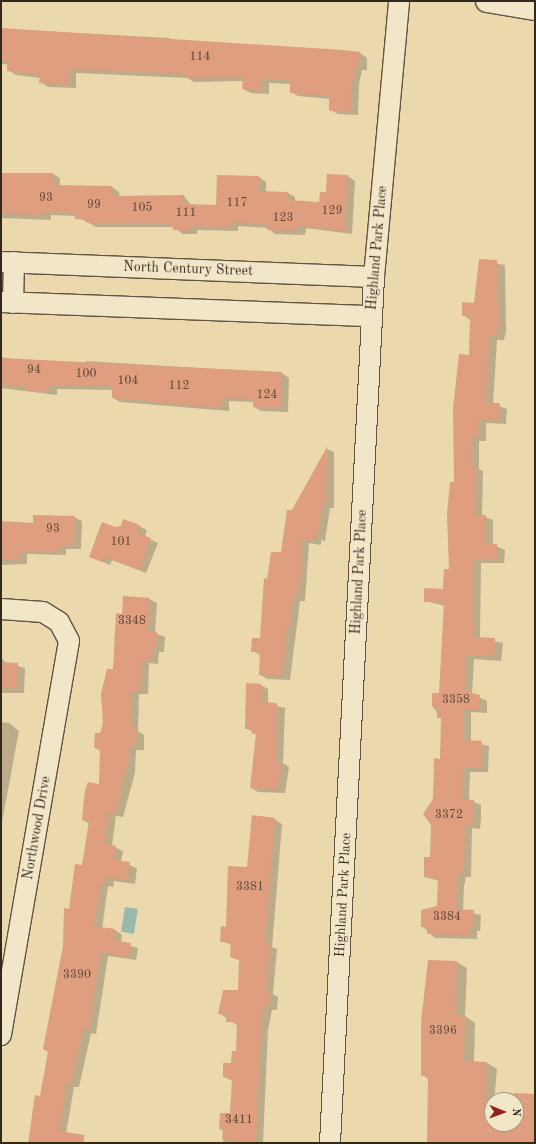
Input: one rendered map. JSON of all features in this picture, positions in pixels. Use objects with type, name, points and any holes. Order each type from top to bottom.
[{"type":"main road","points":[[487,1],[535,9]]},
{"type":"street","name":"Highland Park Place","points":[[330,1143],[374,277],[399,1]]},
{"type":"street","name":"North Century Street","points":[[8,262],[374,277]]},
{"type":"street","points":[[8,262],[7,303],[372,316]]},
{"type":"street","name":"Northwood Drive","points":[[1,609],[43,612],[60,622],[69,641],[1,1035]]},
{"type":"shaded area","points":[[125,907],[138,909],[134,934],[121,932]]},
{"type":"building","points":[[1,28],[343,50],[360,52],[359,66],[355,66],[355,80],[352,80],[351,111],[329,111],[329,96],[290,93],[290,80],[262,79],[262,90],[242,89],[243,77],[186,78],[186,74],[69,69],[69,84],[39,83],[40,75],[7,71],[7,61],[1,60]]},
{"type":"building","points":[[1,173],[53,173],[53,185],[112,186],[113,196],[184,195],[184,204],[216,205],[217,175],[259,176],[258,191],[288,192],[288,200],[319,202],[320,192],[326,192],[327,174],[348,175],[345,231],[298,225],[298,231],[267,230],[267,224],[231,222],[230,227],[190,226],[190,231],[174,230],[169,223],[87,223],[87,220],[75,219],[75,213],[44,211],[43,216],[1,213]]},
{"type":"building","points":[[479,259],[497,260],[499,326],[496,336],[489,336],[486,403],[500,403],[499,420],[479,419],[478,437],[472,437],[471,466],[476,466],[475,515],[486,515],[486,544],[497,544],[497,559],[474,559],[473,637],[495,638],[494,657],[466,655],[465,691],[480,695],[479,709],[464,709],[464,740],[482,741],[481,768],[463,768],[462,799],[474,800],[474,815],[472,825],[465,825],[464,873],[459,873],[457,882],[456,909],[474,910],[473,927],[470,927],[469,935],[427,934],[427,927],[421,927],[421,910],[437,906],[438,878],[424,877],[424,857],[430,857],[431,825],[423,814],[433,799],[434,758],[440,759],[441,718],[437,718],[437,707],[432,707],[432,693],[439,693],[444,602],[424,602],[424,588],[443,589],[444,569],[449,569],[447,514],[450,482],[454,482],[453,409],[459,354],[469,355],[470,316],[462,316],[462,302],[474,303]]},
{"type":"building","points":[[1,358],[282,372],[281,408],[253,407],[253,399],[222,398],[222,408],[112,398],[112,386],[50,385],[49,391],[25,391],[25,386],[1,385]]},
{"type":"building","points":[[327,447],[326,505],[322,504],[318,537],[314,537],[313,541],[302,540],[301,574],[297,597],[293,597],[291,625],[287,625],[283,676],[259,675],[260,652],[251,652],[252,638],[260,638],[264,578],[267,579],[271,552],[281,552],[287,510],[292,510]]},
{"type":"building","points":[[33,515],[75,516],[74,545],[59,545],[59,551],[20,551],[19,560],[1,559],[1,521],[33,523]]},
{"type":"building","points":[[123,519],[140,525],[137,533],[151,538],[139,570],[104,557],[102,562],[89,557],[102,522],[115,527],[121,526]]},
{"type":"building","points":[[123,596],[150,598],[148,631],[157,632],[156,649],[152,648],[151,660],[142,660],[140,691],[132,691],[131,729],[137,729],[136,746],[129,746],[128,769],[125,769],[116,813],[109,812],[104,844],[116,846],[114,860],[130,862],[127,881],[107,877],[106,883],[101,883],[94,926],[115,929],[113,940],[131,943],[128,957],[100,952],[89,1030],[83,1029],[71,1084],[67,1083],[59,1131],[84,1135],[84,1143],[28,1143],[35,1095],[40,1096],[48,1052],[43,1049],[63,946],[64,908],[69,909],[75,864],[82,865],[89,821],[82,820],[85,790],[88,782],[99,784],[100,749],[94,748],[95,733],[100,733],[103,724],[101,694],[107,669],[113,669],[116,613],[122,614]]},
{"type":"building","points":[[1,662],[18,663],[17,689],[1,688]]},
{"type":"building","points":[[246,683],[261,684],[261,702],[277,703],[276,762],[282,762],[277,789],[250,788],[256,734],[252,734],[252,729],[245,729]]},
{"type":"building","points":[[252,815],[275,818],[265,944],[270,944],[266,991],[270,992],[270,1006],[264,1006],[261,1026],[256,1143],[244,1143],[222,1139],[223,1129],[219,1129],[220,1113],[230,1113],[232,1079],[223,1077],[223,1063],[231,1063],[232,1051],[236,1051],[237,1022],[226,1022],[227,1014],[218,1014],[223,990],[238,990],[239,960],[230,957],[231,942],[220,942],[221,926],[226,927],[228,866],[247,867]]},
{"type":"building","points":[[428,960],[457,961],[455,1010],[457,1016],[465,1017],[464,1061],[487,1062],[486,1092],[484,1092],[484,1132],[524,1132],[524,1093],[535,1094],[535,1143],[427,1143],[428,1076],[421,1076],[421,1022]]}]
